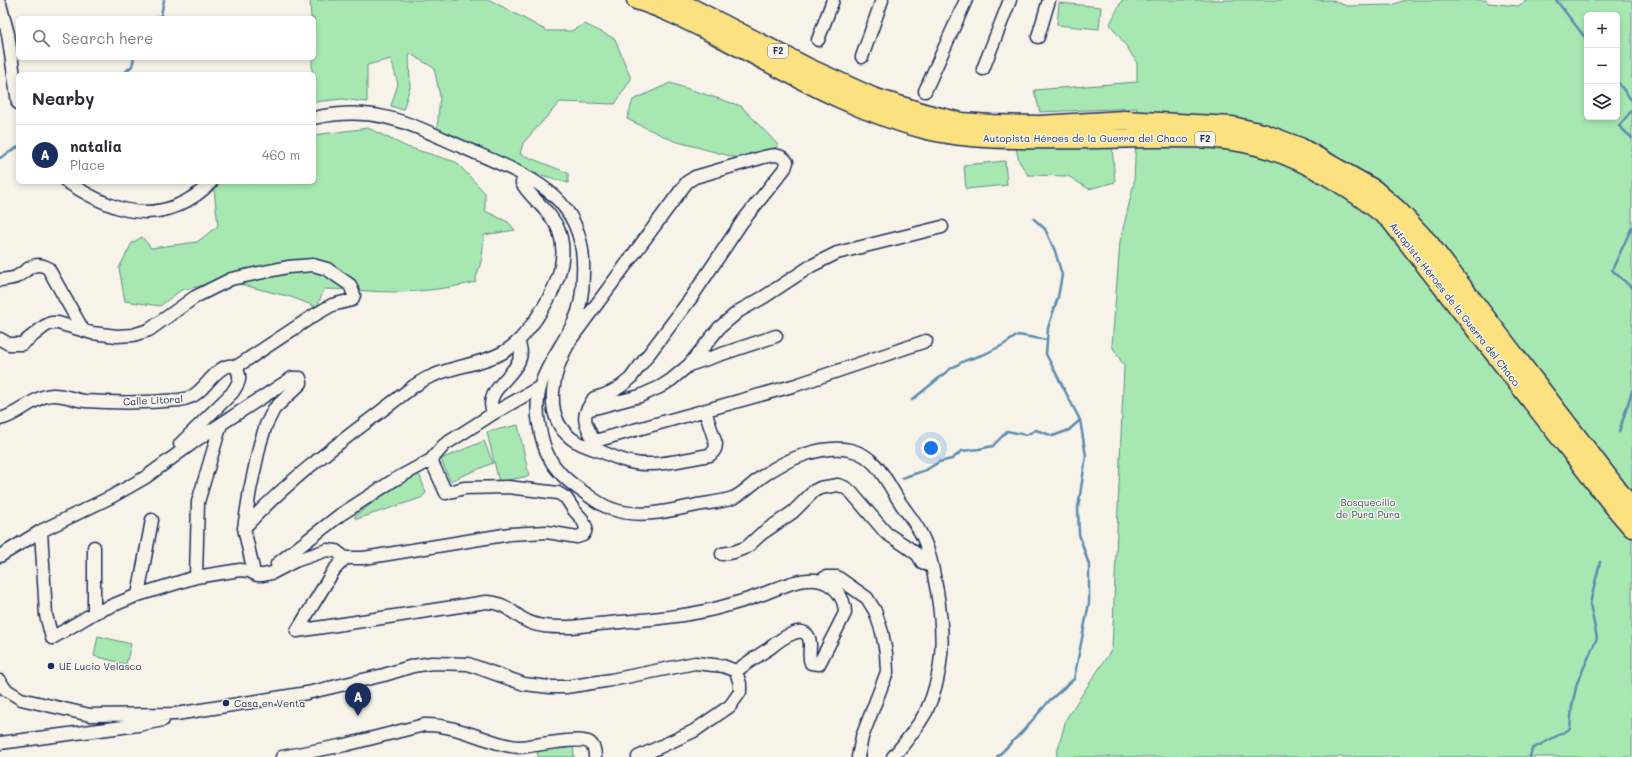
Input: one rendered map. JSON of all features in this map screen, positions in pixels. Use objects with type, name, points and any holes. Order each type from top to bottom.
[{"type":"highway","name":"Autopista Héroes de la Guerra del Chaco","points":[[636,0],[678,16],[844,101],[880,116],[929,130],[986,138],[1225,139],[1258,146],[1295,159],[1329,176],[1364,199],[1390,220],[1632,528]]},
{"type":"highway","name":"Autopista Héroes de la Guerra del Chaco","points":[[671,0],[809,68],[873,97],[928,114],[961,122],[992,124],[1040,124],[1124,120],[1232,126],[1263,133],[1300,147],[1374,189],[1398,210],[1429,243],[1632,508]]},
{"type":"street","points":[[818,40],[833,0]]},
{"type":"street","points":[[862,57],[882,0]]},
{"type":"street","points":[[925,91],[966,0]]},
{"type":"street","points":[[983,69],[1010,0]]},
{"type":"street","points":[[1038,36],[1049,0]]},
{"type":"street","points":[[0,4],[8,34],[16,89]]},
{"type":"street","points":[[316,118],[346,112],[391,117],[509,168],[548,189],[565,206],[574,219],[582,245],[584,261],[581,302],[575,319],[554,355],[540,387],[537,400],[541,433],[550,460],[564,477],[592,498],[612,509],[634,514],[651,514],[727,500],[743,492],[769,472],[787,461],[805,454],[836,449],[848,449],[869,457],[880,470],[921,534],[932,567],[941,617],[943,648],[933,692],[925,712],[914,731],[893,757]]},
{"type":"street","points":[[705,411],[716,444],[716,449],[710,455],[651,464],[630,462],[595,445],[584,420],[587,410],[594,398],[607,395],[630,379],[691,298],[742,222],[778,178],[787,162],[784,158],[773,155],[694,176],[687,182],[571,339],[564,352],[556,375],[553,390],[555,414],[560,425],[571,438],[580,444],[595,445],[705,411],[796,385],[926,341]]},
{"type":"street","points":[[244,528],[258,513],[313,463],[414,386],[429,377],[472,365],[501,354],[518,342],[546,304],[559,276],[563,255],[559,231],[546,210],[526,190],[522,183],[524,176]]},
{"type":"street","points":[[70,184],[102,202],[120,209],[142,213],[159,212],[187,202],[209,184]]},
{"type":"street","points":[[587,410],[647,393],[672,380],[689,365],[719,328],[739,311],[764,298],[811,266],[836,253],[942,227]]},
{"type":"street","points":[[0,280],[15,277],[34,265],[40,264],[48,268],[83,330]]},
{"type":"street","name":"Calle Litoral","points":[[0,419],[20,411],[42,397],[52,395],[78,400],[108,402],[167,401],[189,398],[198,393],[221,369],[228,366],[236,367],[313,316],[332,305],[352,300],[354,295],[350,285],[327,269],[313,265],[288,267],[231,279],[195,298],[149,330],[134,335],[117,336],[83,330]]},
{"type":"street","points":[[0,339],[9,344],[22,344],[51,323],[58,323],[83,330]]},
{"type":"street","points":[[689,365],[776,336]]},
{"type":"street","points":[[494,413],[490,405],[492,398],[496,390],[517,364],[521,350],[518,342]]},
{"type":"street","points":[[177,454],[177,447],[232,392],[238,384],[240,377],[236,367]]},
{"type":"street","points":[[0,556],[41,531],[112,497],[146,477],[221,424],[292,378],[300,378],[301,383],[274,409],[266,425],[250,490],[244,528],[255,574]]},
{"type":"street","points":[[255,574],[280,562],[340,515],[394,480],[431,460],[444,445],[494,413],[540,387]]},
{"type":"street","points":[[196,577],[198,502],[221,424]]},
{"type":"street","points":[[41,531],[46,615],[52,638],[94,612],[138,595],[196,577],[240,570],[255,574],[272,573],[295,561],[326,550],[336,551],[345,558],[370,558],[510,534],[547,532],[569,537],[578,537],[583,535],[586,527],[582,519],[566,498],[558,494],[508,487],[464,488],[446,493],[431,460]]},
{"type":"street","points":[[558,494],[564,477]]},
{"type":"street","points":[[722,554],[734,552],[747,547],[761,534],[794,512],[814,491],[820,488],[838,485],[851,492],[886,533],[906,546],[918,556],[922,562],[932,567]]},
{"type":"street","points":[[138,595],[152,520]]},
{"type":"street","points":[[94,547],[94,612]]},
{"type":"street","points":[[345,558],[334,570],[297,631],[486,602],[499,603],[535,624],[572,627],[699,612],[759,596],[788,584],[810,580],[820,581],[837,592],[843,600],[845,606],[843,619],[821,662],[815,664],[811,663],[811,646],[809,637],[806,633],[794,632],[784,637],[736,671]]},
{"type":"street","points":[[820,581],[826,577],[837,577],[866,598],[876,611],[882,632],[886,653],[887,672],[862,737],[858,757]]},
{"type":"street","points":[[0,681],[5,689],[21,699],[90,715],[176,714],[307,693],[384,675],[413,666],[432,663],[468,664],[524,684],[550,688],[611,680],[695,663],[723,666],[736,671]]},
{"type":"street","points":[[638,757],[694,731],[730,706],[740,692],[740,684],[736,671]]},
{"type":"street","points":[[0,743],[138,725],[165,719],[176,714]]},
{"type":"street","points":[[282,757],[345,745],[432,724],[494,742],[518,747],[580,740],[586,741],[593,747],[595,757]]},
{"type":"green space","points":[[310,0],[490,0],[547,31],[571,31],[585,24],[615,39],[631,79],[615,104],[560,102],[523,143],[520,154],[568,173],[568,183],[512,166],[437,130],[440,96],[434,68],[409,53],[410,87],[403,110],[391,106],[398,84],[391,59],[367,65],[367,102],[342,99],[316,102],[316,72],[312,72],[312,60],[316,60],[316,16],[311,16]]},
{"type":"green space","name":"Bosquecillo de Pura Pura","points":[[1122,0],[1330,0],[1347,6],[1392,5],[1405,0],[1486,0],[1488,3],[1518,6],[1528,0],[1632,0],[1632,757],[1056,757],[1066,719],[1112,649],[1124,366],[1112,346],[1120,242],[1134,183],[1137,108],[1040,112],[1034,90],[1137,82],[1137,63],[1110,24]]},
{"type":"green space","points":[[1059,3],[1101,7],[1099,29],[1057,25]]},
{"type":"green space","points":[[670,83],[741,106],[779,146],[745,160],[674,141],[627,119],[633,100]]},
{"type":"green space","points":[[368,128],[407,147],[456,162],[485,193],[485,211],[508,222],[515,230],[484,235],[482,258],[475,282],[446,288],[404,292],[324,289],[317,307],[291,297],[227,281],[181,290],[160,306],[125,301],[119,268],[132,243],[142,237],[151,248],[197,242],[218,226],[214,189],[220,184],[316,184],[316,135]]},
{"type":"green space","points":[[1112,147],[1115,182],[1089,189],[1068,176],[1028,175],[1019,161],[1016,148]]},
{"type":"green space","points":[[1005,161],[1007,185],[966,189],[964,165]]},
{"type":"green space","points":[[518,425],[529,476],[499,482],[487,432]]},
{"type":"green space","points":[[484,441],[493,463],[450,481],[441,459]]},
{"type":"green space","points":[[415,471],[420,476],[426,493],[421,498],[357,519],[354,517]]},
{"type":"green space","points":[[98,636],[131,644],[126,664],[94,656]]},
{"type":"green space","points":[[573,744],[574,757],[538,757],[537,748]]},
{"type":"waterway","points":[[159,16],[161,15],[164,0]]},
{"type":"waterway","points":[[1556,0],[1584,36]]},
{"type":"waterway","points":[[125,72],[132,66],[134,60]]},
{"type":"waterway","points":[[1619,84],[1632,101]]},
{"type":"waterway","points":[[1632,110],[1619,126],[1632,138]]},
{"type":"waterway","points":[[0,158],[16,148]]},
{"type":"waterway","points":[[997,757],[1022,732],[1050,700],[1074,679],[1089,603],[1089,565],[1079,534],[1078,508],[1086,456],[1080,420],[1046,354],[1048,328],[1058,297],[1062,275],[1055,251],[1045,229],[1034,219]]},
{"type":"waterway","points":[[1632,227],[1612,270],[1632,288]]},
{"type":"waterway","points":[[912,400],[950,369],[964,361],[985,354],[1018,335],[1047,340]]},
{"type":"waterway","points":[[1619,432],[1632,391]]},
{"type":"waterway","points":[[902,478],[926,470],[939,462],[952,459],[962,451],[993,446],[1007,431],[1026,435],[1036,430],[1053,436],[1069,430],[1080,420]]},
{"type":"waterway","points":[[1530,757],[1532,749],[1570,729],[1572,706],[1577,683],[1597,638],[1590,604],[1600,562]]},
{"type":"place","name":"UE Lucio Velasco","points":[[51,666]]},
{"type":"place","name":"Casa en Venta","points":[[226,703]]},
{"type":"place","name":"natalia","points":[[358,716]]}]
